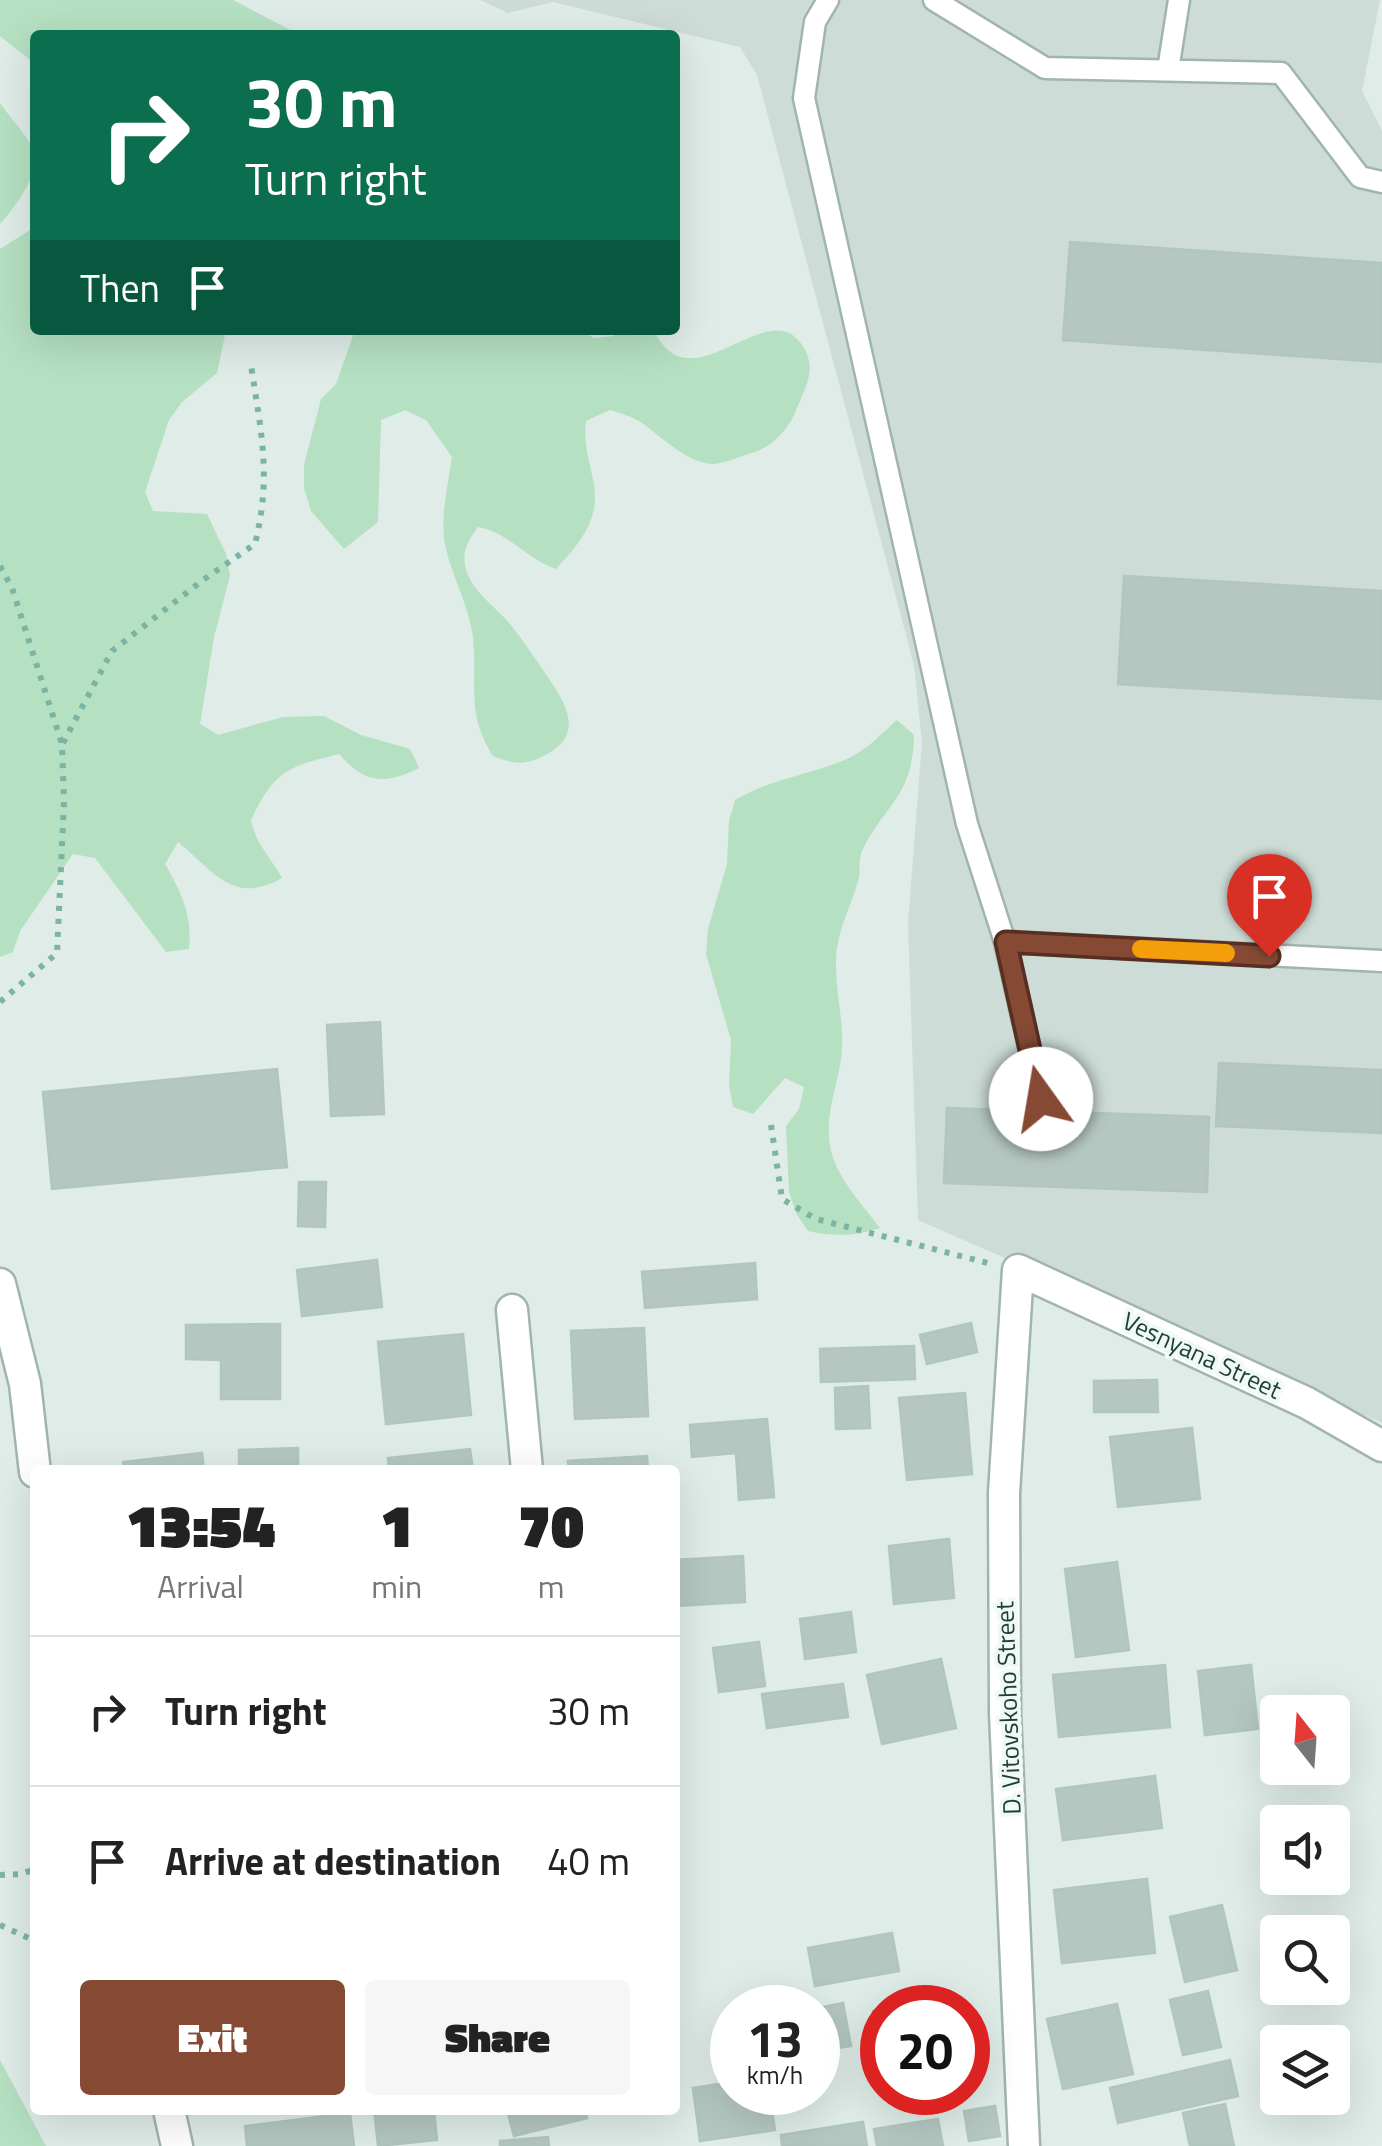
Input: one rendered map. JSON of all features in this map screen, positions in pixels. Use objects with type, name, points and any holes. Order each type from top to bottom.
[{"type":"street","name":"Vesnyana Street","points":[[1018,1270],[1307,1403],[1382,1446]]},
{"type":"street","name":"D. Vitovskoho Street","points":[[1018,1270],[1004,1493],[1005,1695],[1024,2146]]},
{"type":"street","points":[[0,1284],[25,1384],[34,1465]]},
{"type":"street","points":[[512,1310],[527,1465]]},
{"type":"street","points":[[170,2115],[178,2146]]},
{"type":"lane","points":[[828,0],[815,22],[804,98],[967,824],[1006,942],[1041,1099]]},
{"type":"lane","points":[[934,0],[1046,68],[1282,73],[1360,177],[1382,182]]},
{"type":"lane","points":[[1168,70],[1179,0]]},
{"type":"lane","points":[[1006,942],[1382,962]]},
{"type":"path","points":[[62,744],[112,651],[255,544],[266,503],[266,464],[251,365]]},
{"type":"path","points":[[0,566],[12,588],[62,744],[64,802],[57,953],[0,1002]]},
{"type":"path","points":[[772,1124],[782,1199],[816,1219],[1018,1270]]},
{"type":"path","points":[[0,1875],[30,1871]]},
{"type":"path","points":[[0,1925],[30,1939]]},
{"type":"shaded area","points":[[480,0],[1380,0],[1362,91],[1382,131],[1382,1423],[918,1220],[908,923],[922,742],[914,665],[757,75],[740,47],[680,30],[553,2],[508,13]]},
{"type":"green space","points":[[0,0],[233,0],[290,30],[30,30],[30,60],[0,36]]},
{"type":"green space","points":[[0,103],[30,144],[30,179],[0,224]]},
{"type":"green space","points":[[30,230],[30,335],[225,335],[217,373],[182,402],[169,420],[145,492],[153,511],[207,514],[226,554],[230,576],[214,637],[200,724],[218,735],[283,717],[324,716],[361,735],[410,749],[419,768],[376,779],[358,771],[339,754],[284,773],[268,790],[251,820],[260,844],[282,878],[265,886],[237,887],[225,881],[178,842],[165,864],[185,905],[189,949],[166,952],[95,858],[73,854],[20,931],[13,952],[0,957],[0,249]]},
{"type":"green space","points":[[772,331],[790,334],[805,350],[810,365],[789,424],[765,447],[730,460],[712,464],[692,458],[639,421],[610,410],[586,421],[594,510],[579,541],[556,569],[489,530],[478,527],[474,532],[465,552],[469,577],[526,645],[565,705],[568,718],[564,740],[554,750],[525,762],[493,756],[479,725],[471,626],[444,538],[452,457],[426,420],[405,410],[381,420],[378,522],[344,549],[311,511],[304,488],[304,465],[321,399],[336,384],[353,335],[658,335],[670,351],[688,358],[709,355]]},
{"type":"green space","points":[[897,720],[914,735],[909,772],[862,851],[858,881],[837,950],[842,1045],[829,1123],[831,1151],[840,1172],[880,1228],[844,1235],[818,1233],[808,1231],[789,1192],[786,1126],[799,1109],[804,1087],[785,1078],[753,1114],[733,1107],[729,1085],[731,1040],[706,954],[708,929],[727,864],[729,821],[735,800],[847,759]]},
{"type":"green space","points":[[0,2060],[46,2146],[0,2146]]},
{"type":"building","points":[[1070,242],[1382,263],[1382,362],[1063,340]]},
{"type":"building","points":[[1124,576],[1382,591],[1382,699],[1118,684]]},
{"type":"building","points":[[380,1022],[384,1114],[331,1116],[327,1025]]},
{"type":"building","points":[[1219,1063],[1382,1070],[1382,1133],[1216,1126]]},
{"type":"building","points":[[277,1069],[287,1167],[52,1189],[43,1092]]},
{"type":"building","points":[[947,1108],[1209,1117],[1207,1192],[944,1183]]},
{"type":"building","points":[[299,1182],[326,1182],[325,1227],[298,1226]]},
{"type":"building","points":[[377,1260],[382,1307],[302,1316],[297,1270]]},
{"type":"building","points":[[755,1263],[757,1299],[645,1308],[642,1272]]},
{"type":"building","points":[[971,1323],[977,1352],[927,1364],[920,1335]]},
{"type":"building","points":[[280,1324],[280,1399],[221,1399],[221,1360],[186,1359],[186,1325]]},
{"type":"building","points":[[644,1328],[648,1416],[575,1419],[571,1331]]},
{"type":"building","points":[[463,1334],[471,1415],[386,1424],[378,1342]]},
{"type":"building","points":[[914,1346],[915,1379],[821,1382],[820,1349]]},
{"type":"building","points":[[1157,1380],[1158,1412],[1094,1412],[1094,1381]]},
{"type":"building","points":[[868,1386],[870,1428],[836,1429],[835,1388]]},
{"type":"building","points":[[965,1393],[972,1474],[907,1480],[899,1398]]},
{"type":"building","points":[[767,1419],[774,1497],[739,1500],[736,1453],[692,1457],[690,1425]]},
{"type":"building","points":[[1192,1428],[1200,1499],[1118,1507],[1110,1437]]},
{"type":"building","points":[[298,1448],[298,1465],[239,1465],[239,1450]]},
{"type":"building","points":[[470,1449],[472,1465],[389,1465],[388,1458]]},
{"type":"building","points":[[202,1453],[203,1465],[123,1465],[123,1462]]},
{"type":"building","points":[[647,1456],[648,1465],[568,1465],[568,1461]]},
{"type":"building","points":[[949,1539],[954,1598],[894,1604],[889,1546]]},
{"type":"building","points":[[743,1556],[745,1602],[680,1606],[680,1560]]},
{"type":"building","points":[[1117,1562],[1129,1650],[1076,1657],[1065,1569]]},
{"type":"building","points":[[851,1612],[856,1652],[805,1659],[800,1619]]},
{"type":"building","points":[[759,1642],[765,1686],[719,1692],[713,1648]]},
{"type":"building","points":[[941,1659],[956,1728],[882,1744],[867,1675]]},
{"type":"building","points":[[1165,1665],[1170,1727],[1059,1737],[1053,1675]]},
{"type":"building","points":[[1251,1665],[1258,1729],[1205,1735],[1198,1671]]},
{"type":"building","points":[[843,1684],[848,1717],[767,1728],[762,1694]]},
{"type":"building","points":[[1155,1776],[1162,1828],[1063,1840],[1056,1789]]},
{"type":"building","points":[[1147,1879],[1155,1953],[1062,1963],[1054,1890]]},
{"type":"building","points":[[1222,1905],[1237,1970],[1185,1982],[1170,1917]]},
{"type":"building","points":[[892,1933],[899,1971],[815,1985],[808,1948]]},
{"type":"building","points":[[1208,1991],[1221,2047],[1183,2055],[1170,2000]]},
{"type":"building","points":[[843,2003],[851,2046],[840,2048]]},
{"type":"building","points":[[1117,2004],[1133,2074],[1063,2089],[1047,2019]]},
{"type":"building","points":[[1230,2060],[1238,2096],[1118,2123],[1110,2088]]},
{"type":"building","points":[[710,2085],[710,2115],[773,2115],[775,2130],[700,2141],[693,2088]]},
{"type":"building","points":[[1225,2104],[1234,2146],[1190,2146],[1183,2113]]},
{"type":"building","points":[[995,2106],[1000,2136],[969,2141],[965,2115],[990,2115],[990,2107]]},
{"type":"building","points":[[350,2115],[354,2146],[247,2146],[245,2126]]},
{"type":"building","points":[[375,2115],[434,2115],[437,2140],[378,2146]]},
{"type":"building","points":[[508,2115],[586,2115],[587,2118],[514,2136]]},
{"type":"building","points":[[938,2119],[943,2146],[877,2146],[874,2129]]},
{"type":"building","points":[[863,2122],[867,2146],[782,2146],[781,2135]]},
{"type":"building","points":[[548,2137],[549,2146],[500,2146],[500,2141]]},
{"type":"slow traffic","points":[[1141,949],[1226,953]]},
{"type":"route","points":[[1041,1099],[1006,942],[1269,956]]}]
